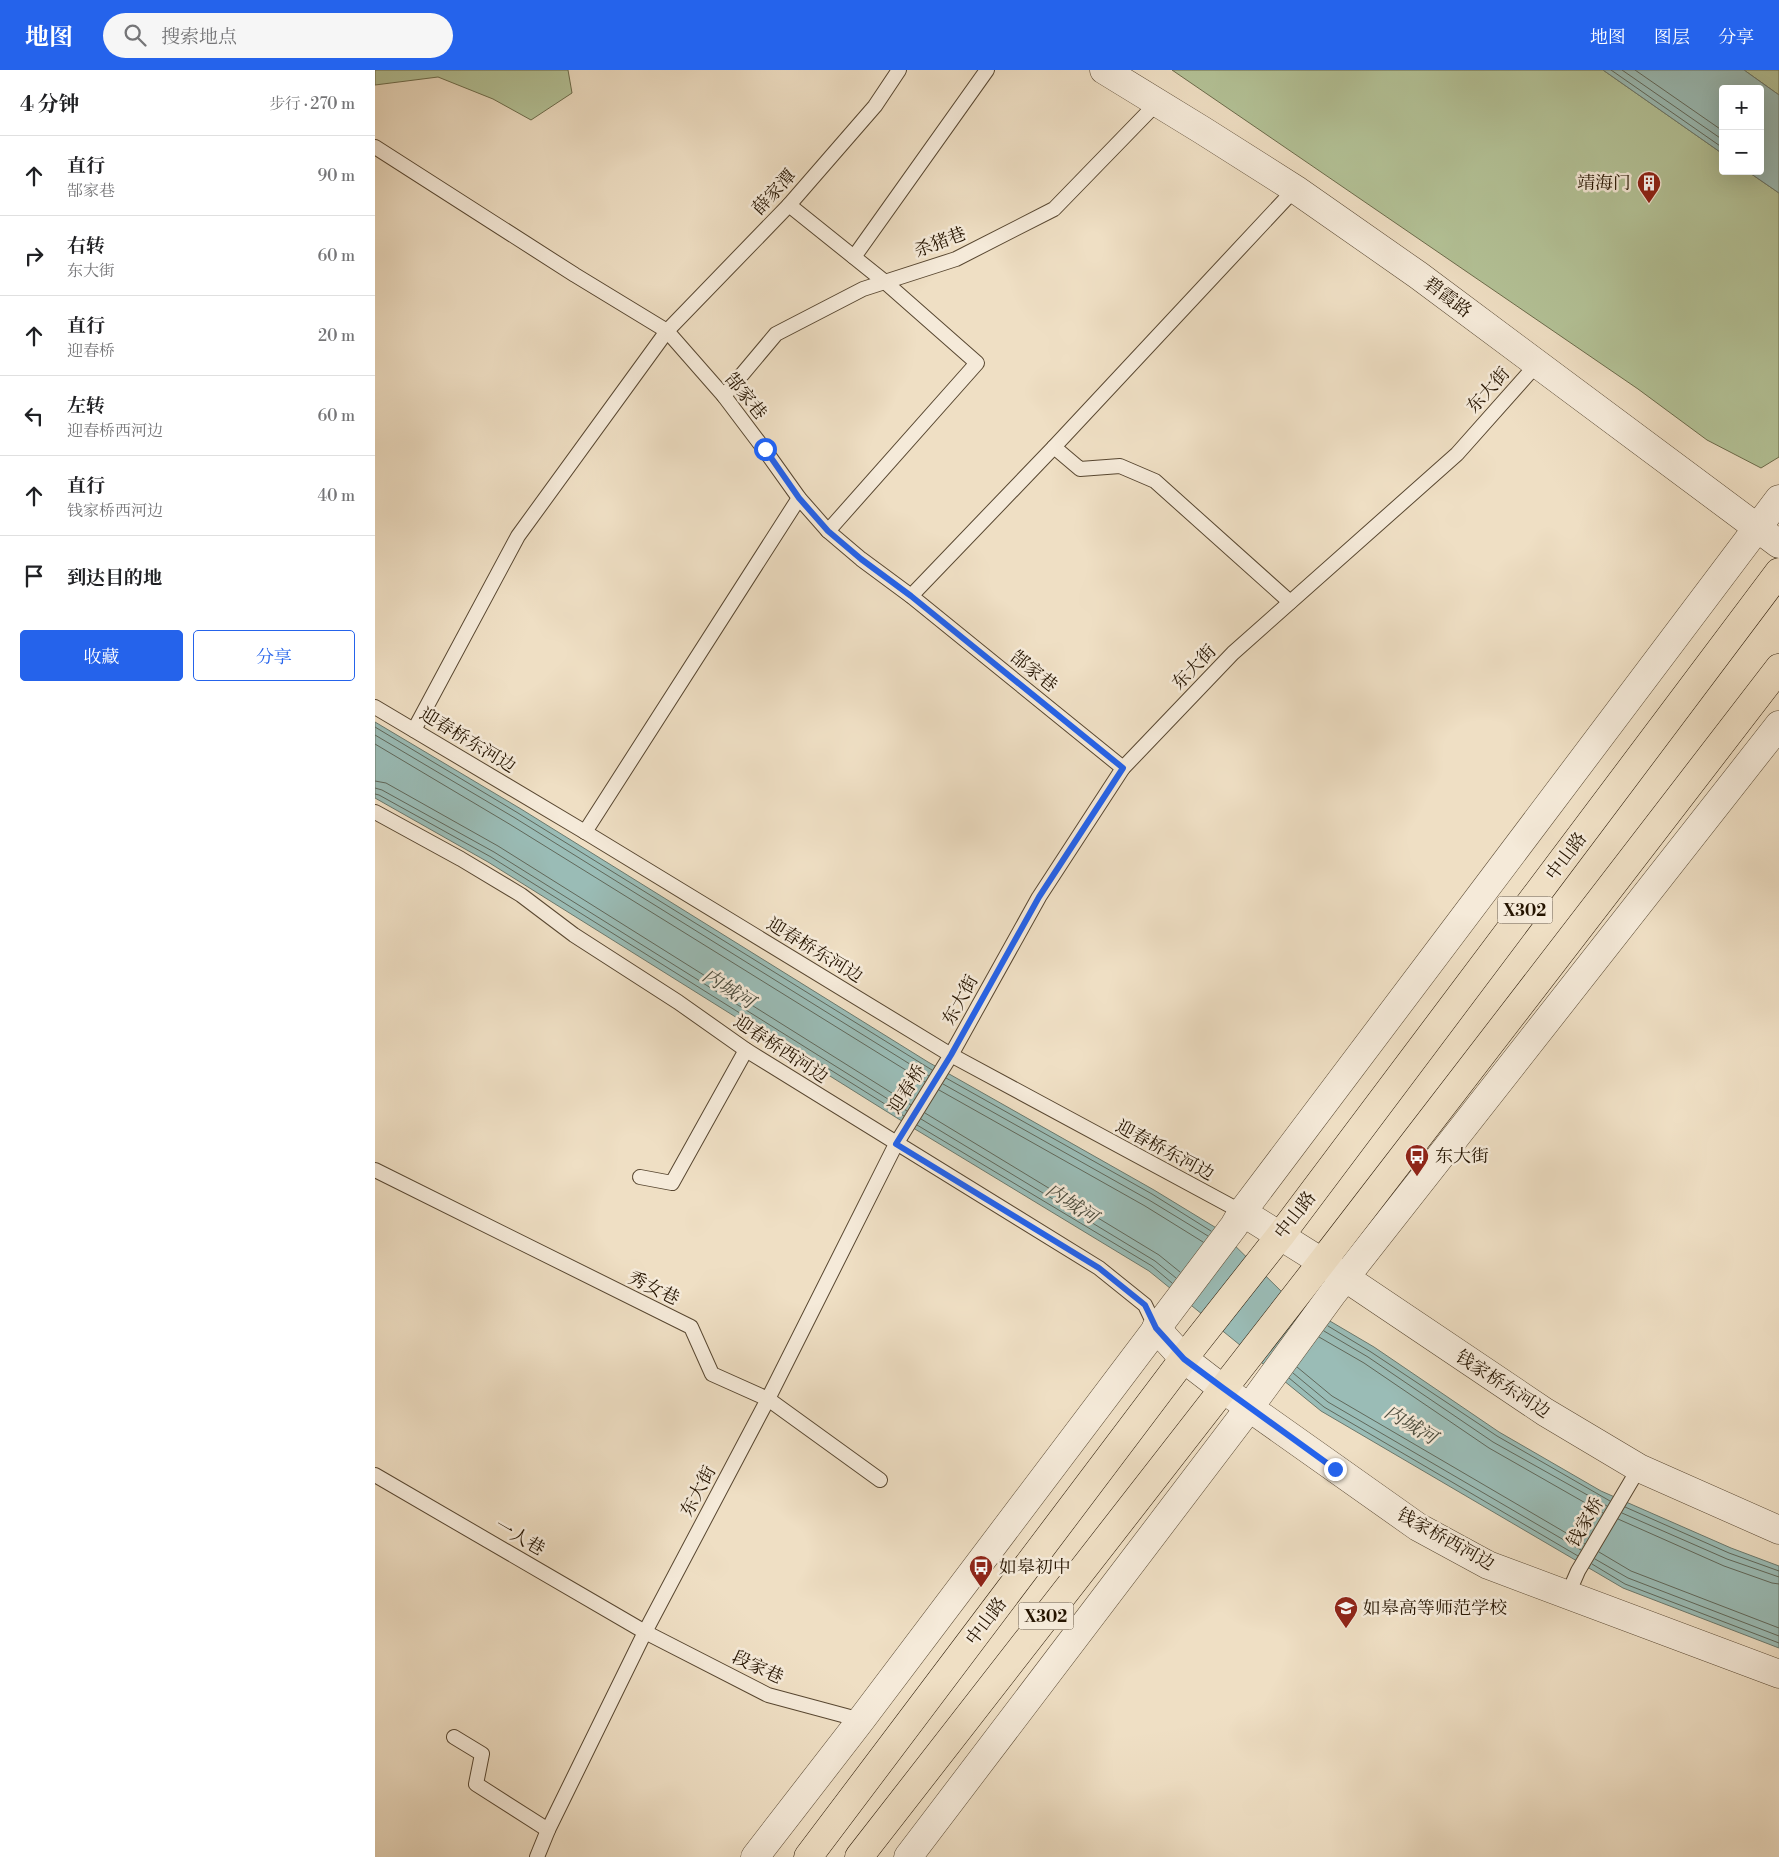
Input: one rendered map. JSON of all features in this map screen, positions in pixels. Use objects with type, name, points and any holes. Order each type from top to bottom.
[{"type":"main road","name":"中山路","points":[[808,1857],[1189,1352],[1275,1242],[1779,572]]},
{"type":"main road","name":"X302","points":[[859,1857],[1316,1270],[1779,668]]},
{"type":"street","name":"碧霞路","points":[[1104,70],[1295,189],[1418,274],[1779,544]]},
{"type":"street","points":[[755,1857],[861,1720],[1779,499]]},
{"type":"street","points":[[908,1857],[1339,1286],[1779,725]]},
{"type":"street","name":"钱家桥东河边","points":[[1238,1219],[1339,1286],[1639,1468],[1779,1530]]},
{"type":"street","name":"钱家桥西河边","points":[[1161,1322],[1189,1352],[1419,1527],[1488,1565],[1573,1583],[1779,1674]]},
{"type":"lane","name":"薛家潭","points":[[414,730],[518,536],[667,331],[789,205],[875,106],[899,70]]},
{"type":"lane","points":[[855,257],[987,70]]},
{"type":"lane","name":"杀猪巷","points":[[724,396],[776,334],[863,289],[956,259],[1054,209],[1158,102]]},
{"type":"lane","name":"郜家巷","points":[[375,147],[575,275],[667,331],[724,396],[765,449],[799,498],[828,531],[1123,768]]},
{"type":"lane","points":[[911,596],[1054,447],[1295,189]]},
{"type":"lane","points":[[789,205],[885,282],[977,363],[828,531]]},
{"type":"lane","name":"东大街","points":[[951,1055],[1039,897],[1123,768],[1233,653],[1457,454],[1537,364]]},
{"type":"lane","points":[[1054,447],[1080,469],[1120,466],[1155,481],[1290,602]]},
{"type":"lane","points":[[585,832],[799,498]]},
{"type":"lane","name":"迎春桥东河边","points":[[375,707],[585,832],[951,1055],[1238,1219]]},
{"type":"lane","name":"迎春桥西河边","points":[[375,812],[461,858],[521,895],[574,935],[678,1002],[746,1050],[1099,1268],[1145,1305],[1161,1322]]},
{"type":"lane","points":[[640,1177],[672,1183],[746,1050]]},
{"type":"lane","name":"迎春桥","points":[[896,1144],[951,1055]]},
{"type":"lane","name":"东大街","points":[[537,1857],[548,1830],[645,1632],[767,1399],[896,1144]]},
{"type":"lane","name":"秀女巷","points":[[375,1170],[691,1327],[712,1374],[767,1399],[881,1480]]},
{"type":"lane","name":"钱家桥","points":[[1573,1583],[1639,1468]]},
{"type":"lane","name":"一人巷","points":[[375,1475],[645,1632]]},
{"type":"lane","name":"段家巷","points":[[645,1632],[768,1695],[861,1720]]},
{"type":"lane","points":[[454,1737],[482,1754],[476,1784],[548,1830]]},
{"type":"green space","points":[[375,70],[568,70],[572,93],[531,120],[493,99],[438,77],[375,85]]},
{"type":"green space","points":[[1172,70],[1603,70],[1719,151],[1719,175],[1753,175],[1779,193],[1779,457],[1761,468],[1707,440],[1638,389]]},
{"type":"green space","points":[[1744,70],[1779,70],[1779,95]]},
{"type":"water","points":[[1603,70],[1744,70],[1779,95],[1779,193],[1753,175],[1764,175],[1764,85],[1719,85],[1719,151]]},
{"type":"water","name":"内城河","points":[[375,722],[521,809],[928,1062],[1154,1190],[1218,1229],[1284,1294],[1374,1347],[1499,1432],[1601,1491],[1731,1548],[1779,1566],[1779,1648],[1623,1588],[1321,1411],[1149,1271],[905,1123],[488,862],[375,798]]},
{"type":"place","name":"靖海门","points":[[1649,204]]},
{"type":"place","name":"东大街","points":[[1417,1177]]},
{"type":"place","name":"如皋初中","points":[[981,1588]]},
{"type":"place","name":"如皋高等师范学校","points":[[1346,1629]]},
{"type":"route","points":[[765,449],[799,498],[828,531],[1123,768],[1039,897],[951,1055],[896,1144],[1099,1268],[1145,1305],[1156,1328],[1184,1359],[1335,1469]]}]
